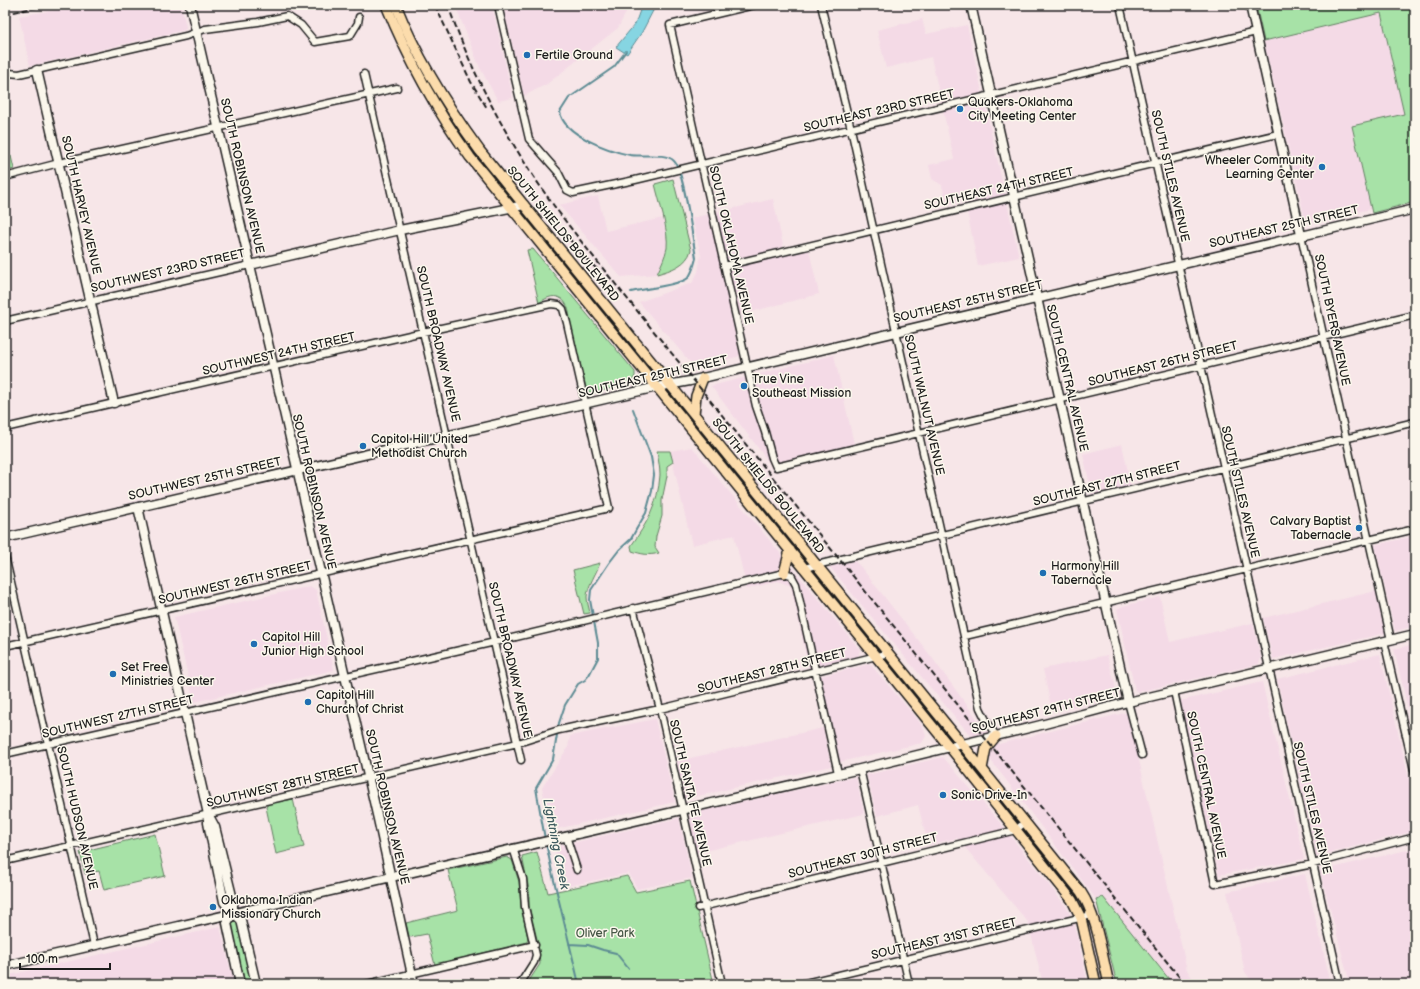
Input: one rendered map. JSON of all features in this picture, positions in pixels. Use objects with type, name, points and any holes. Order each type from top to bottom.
[{"type":"main road","name":"SOUTH ROBINSON AVENUE","points":[[190,5],[345,676],[414,984]]},
{"type":"main road","name":"SOUTH SHIELDS BOULEVARD","points":[[386,5],[411,62],[434,104],[454,135],[475,163],[950,747],[1072,900],[1081,918],[1096,984]]},
{"type":"main road","name":"SOUTH SHIELDS BOULEVARD","points":[[396,5],[420,57],[444,100],[464,129],[670,386],[963,744],[1081,892],[1088,902],[1092,915],[1108,984]]},
{"type":"main road","name":"SOUTH CENTRAL AVENUE","points":[[971,5],[1128,702]]},
{"type":"main road","name":"SOUTH BYERS AVENUE","points":[[1250,5],[1301,235]]},
{"type":"main road","name":"SOUTH HARVEY AVENUE","points":[[37,70],[114,403]]},
{"type":"main road","name":"SOUTHWEST 23RD STREET","points":[[250,265],[400,230],[524,205]]},
{"type":"main road","name":"SOUTHEAST 25TH STREET","points":[[527,418],[657,387],[670,386],[747,368],[1415,208]]},
{"type":"main road","points":[[694,414],[696,396],[704,378]]},
{"type":"main road","name":"SOUTHWEST 25TH STREET","points":[[5,538],[527,418]]},
{"type":"main road","points":[[729,476],[738,468]]},
{"type":"main road","points":[[138,507],[208,814],[208,824],[224,902],[232,913],[241,920],[256,984]]},
{"type":"main road","points":[[784,573],[790,550]]},
{"type":"main road","name":"SOUTHEAST 29TH STREET","points":[[5,966],[390,876],[860,769],[1128,702],[1415,634]]},
{"type":"main road","points":[[982,769],[986,748],[996,736]]},
{"type":"main road","points":[[232,913],[226,923],[240,984]]},
{"type":"street","name":"SOUTHEAST 23RD STREET","points":[[498,5],[529,139],[558,172],[567,190],[573,193],[992,96],[1256,32]]},
{"type":"street","name":"SOUTH OKLAHOMA AVENUE","points":[[754,5],[670,25],[756,406],[776,467]]},
{"type":"street","name":"SOUTH WALNUT AVENUE","points":[[821,5],[965,636],[980,708],[996,736]]},
{"type":"street","name":"SOUTH STILES AVENUE","points":[[1120,5],[1340,984]]},
{"type":"street","points":[[5,66],[9,73],[14,74],[37,70],[186,36],[205,29],[258,22],[287,16],[301,25],[315,42],[350,36],[358,23],[359,17]]},
{"type":"street","name":"SOUTH BROADWAY AVENUE","points":[[364,74],[521,760]]},
{"type":"street","points":[[5,177],[59,163],[397,88]]},
{"type":"street","name":"SOUTHEAST 24TH STREET","points":[[724,266],[1278,134]]},
{"type":"street","name":"SOUTH BYERS AVENUE","points":[[1301,235],[1369,540],[1415,774]]},
{"type":"street","name":"SOUTHWEST 23RD STREET","points":[[5,321],[250,265]]},
{"type":"street","name":"SOUTHWEST 24TH STREET","points":[[5,428],[551,304],[559,305],[563,309],[585,404]]},
{"type":"street","name":"SOUTHEAST 26TH STREET","points":[[776,467],[1415,315]]},
{"type":"street","name":"SOUTHWEST 26TH STREET","points":[[5,646],[609,508],[585,404]]},
{"type":"street","name":"SOUTHEAST 27TH STREET","points":[[804,568],[1415,422]]},
{"type":"street","points":[[965,636],[1415,529]]},
{"type":"street","name":"SOUTH HUDSON AVENUE","points":[[5,556],[94,945]]},
{"type":"street","points":[[632,608],[784,573],[791,575],[795,581],[838,773]]},
{"type":"street","name":"SOUTHWEST 27TH STREET","points":[[5,754],[495,642],[632,608]]},
{"type":"street","name":"SOUTH SANTA FE AVENUE","points":[[632,608],[660,709],[682,809],[701,907],[722,984]]},
{"type":"street","name":"SOUTHEAST 28TH STREET","points":[[660,709],[889,653]]},
{"type":"street","name":"SOUTH CENTRAL AVENUE","points":[[1174,691],[1215,884],[1313,864]]},
{"type":"street","name":"SOUTH CENTRAL AVENUE","points":[[1128,702],[1142,755]]},
{"type":"street","name":"SOUTHWEST 28TH STREET","points":[[5,861],[518,743],[559,730],[660,709]]},
{"type":"street","points":[[1407,738],[1415,736]]},
{"type":"street","points":[[860,769],[910,984]]},
{"type":"street","name":"SOUTHEAST 30TH STREET","points":[[701,907],[1016,830],[1025,822]]},
{"type":"street","points":[[563,837],[577,870]]},
{"type":"street","points":[[1313,864],[1415,837]]},
{"type":"street","points":[[513,848],[523,879],[525,907],[535,945],[536,956],[534,962],[520,984]]},
{"type":"street","name":"SOUTHEAST 31ST STREET","points":[[801,984],[1092,915]]},
{"type":"street","points":[[367,984],[535,945]]},
{"type":"shaded area","points":[[84,5],[181,5],[186,27],[185,30],[30,66],[19,16]]},
{"type":"shaded area","points":[[455,5],[492,5],[513,98],[498,101],[480,68]]},
{"type":"shaded area","points":[[503,5],[630,5],[618,28],[547,84],[524,96]]},
{"type":"shaded area","points":[[1381,13],[1404,114],[1352,126],[1371,209],[1306,223],[1264,41]]},
{"type":"shaded area","points":[[922,19],[926,34],[967,25],[1019,257],[978,266],[965,201],[946,204],[942,185],[932,179],[929,165],[954,159],[931,57],[886,68],[877,30]]},
{"type":"shaded area","points":[[598,196],[606,231],[663,218],[667,236],[667,248],[657,274],[621,277],[559,205]]},
{"type":"shaded area","points":[[773,199],[785,254],[809,250],[819,294],[731,317],[740,356],[695,368],[639,302],[692,283],[698,272],[701,255],[692,218]]},
{"type":"shaded area","points":[[834,355],[854,444],[771,465],[711,386]]},
{"type":"shaded area","points":[[1122,444],[1131,486],[1096,495],[1092,494],[1083,454]]},
{"type":"shaded area","points":[[692,447],[853,641],[860,650],[858,657],[809,669],[791,586],[778,581],[747,589],[734,535],[692,545],[670,451]]},
{"type":"shaded area","points":[[1415,536],[1415,626],[1395,631],[1375,545]]},
{"type":"shaded area","points":[[854,561],[860,566],[930,655],[983,727],[999,744],[1128,712],[1187,970],[1196,984],[1173,984],[1103,898],[1096,899],[990,759],[830,567]]},
{"type":"shaded area","name":"Capitol Hill Junior High School","points":[[310,586],[316,590],[334,670],[194,702],[174,617]]},
{"type":"shaded area","points":[[1376,591],[1386,633],[1273,659],[1263,618]]},
{"type":"shaded area","points":[[1160,597],[1170,642],[1253,623],[1261,658],[1259,664],[1138,692],[1135,690],[1117,609],[1123,606]]},
{"type":"shaded area","points":[[1415,644],[1415,730],[1413,731],[1394,649]]},
{"type":"shaded area","points":[[1380,654],[1415,805],[1415,831],[1317,856],[1277,679]]},
{"type":"shaded area","points":[[1107,655],[1115,684],[1116,694],[1114,699],[1052,711],[1043,669]]},
{"type":"shaded area","points":[[870,664],[918,720],[924,729],[926,736],[922,743],[840,762],[821,676]]},
{"type":"shaded area","points":[[1262,682],[1304,859],[1219,875],[1180,701]]},
{"type":"shaded area","points":[[655,719],[675,802],[552,830],[542,788],[568,747],[570,736]]},
{"type":"shaded area","points":[[823,728],[831,766],[685,799],[677,761]]},
{"type":"shaded area","points":[[943,757],[1002,825],[1067,908],[1075,926],[1088,984],[1043,984],[1028,922],[957,838],[928,845],[918,805],[877,816],[867,775]]},
{"type":"shaded area","points":[[856,777],[864,814],[696,853],[688,818],[693,813]]},
{"type":"shaded area","points":[[679,818],[692,878],[637,889],[629,873],[564,887],[555,847]]},
{"type":"shaded area","points":[[1415,848],[1415,984],[1350,984],[1320,871]]},
{"type":"shaded area","points":[[1305,874],[1331,984],[1254,984],[1245,972],[1227,892]]},
{"type":"shaded area","points":[[220,927],[234,984],[5,984],[5,976]]},
{"type":"green space","points":[[1256,5],[1415,5],[1415,202],[1372,213],[1352,126],[1404,114],[1381,13],[1264,41]]},
{"type":"green space","points":[[11,156],[14,169],[5,172],[5,158]]},
{"type":"green space","points":[[673,179],[691,250],[686,260],[678,266],[657,274],[667,248],[667,233],[655,184]]},
{"type":"green space","points":[[533,249],[635,372],[635,376],[631,383],[593,393],[589,392],[586,388],[568,308],[562,299],[557,297],[546,299],[539,303],[527,250]]},
{"type":"green space","points":[[657,451],[670,451],[673,462],[667,466],[667,476],[662,500],[662,516],[656,536],[655,547],[659,553],[645,554],[632,551],[631,546],[647,521],[657,496],[660,475]]},
{"type":"green space","points":[[600,563],[587,593],[590,613],[584,614],[573,570]]},
{"type":"green space","points":[[293,799],[304,847],[276,854],[266,807],[268,804]]},
{"type":"green space","points":[[155,834],[165,876],[104,890],[99,871],[85,874],[80,852]]},
{"type":"green space","name":"Oliver Park","points":[[537,852],[548,893],[627,876],[636,892],[690,881],[714,984],[527,984],[540,964],[538,943],[529,906],[529,890],[522,856]]},
{"type":"green space","points":[[507,857],[512,860],[519,882],[521,907],[528,938],[527,942],[435,965],[427,934],[411,937],[409,936],[406,923],[458,910],[448,870]]},
{"type":"green space","points":[[1103,897],[1173,984],[1117,984],[1096,899]]},
{"type":"green space","points":[[236,922],[239,925],[253,984],[245,984],[231,926]]},
{"type":"water","points":[[642,5],[656,5],[642,32],[627,54],[616,47],[635,24]]},
{"type":"waterway","name":"Lightning Creek","points":[[626,51],[614,67],[569,98],[560,112],[563,120],[569,128],[589,141],[611,150],[630,155],[654,155],[670,158],[678,167],[685,191],[696,258],[692,271],[688,278],[678,283],[631,292]]},
{"type":"waterway","name":"Lightning Creek","points":[[545,839],[536,788],[553,759],[559,723],[565,705],[578,684],[585,680],[589,675],[598,658],[598,643],[590,600],[591,590],[619,550],[631,539],[646,513],[652,491],[654,475],[651,457],[633,409]]},
{"type":"waterway","name":"Lightning Creek","points":[[546,843],[579,984]]},
{"type":"waterway","points":[[569,944],[588,945],[616,953],[628,968]]},
{"type":"railway","points":[[5,14],[47,5]]},
{"type":"railway","points":[[435,5],[471,82],[487,108]]},
{"type":"railway","points":[[448,5],[466,52],[488,98],[526,165],[548,198],[608,275],[1185,984]]},
{"type":"railway","points":[[569,238],[579,252],[599,271]]},
{"type":"place","name":"Fertile Ground","points":[[527,55]]},
{"type":"place","name":"Quakers-Oklahoma City Meeting Center","points":[[960,109]]},
{"type":"place","name":"Wheeler Community Learning Center","points":[[1322,167]]},
{"type":"place","name":"True Vine Southeast Mission","points":[[744,386]]},
{"type":"place","name":"Capitol Hill United Methodist Church","points":[[363,446]]},
{"type":"place","name":"Calvary Baptist Tabernacle","points":[[1359,528]]},
{"type":"place","name":"Harmony Hill Tabernacle","points":[[1043,573]]},
{"type":"place","name":"Capitol Hill Junior High School","points":[[254,644]]},
{"type":"place","name":"Set Free Ministries Center","points":[[113,674]]},
{"type":"place","name":"Capitol Hill Church of Christ","points":[[308,702]]},
{"type":"place","name":"Sonic Drive-In","points":[[943,795]]},
{"type":"place","name":"Oklahoma Indian Missionary Church","points":[[213,907]]}]
